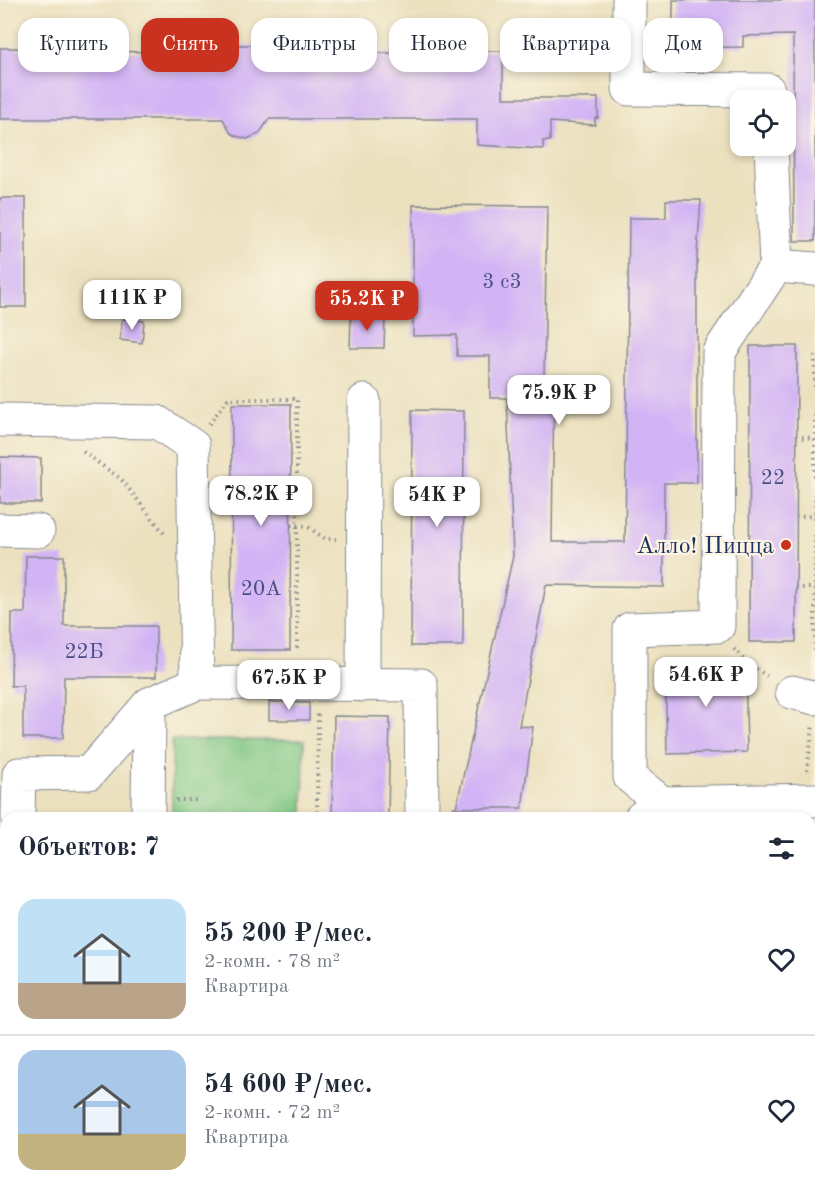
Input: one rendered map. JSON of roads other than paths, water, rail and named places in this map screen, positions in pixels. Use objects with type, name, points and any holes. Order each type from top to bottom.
[{"type":"street","points":[[629,0],[629,89],[768,90]]},
{"type":"street","points":[[771,156],[776,266],[719,352],[718,626],[630,628],[630,777],[669,810],[809,800]]},
{"type":"street","points":[[776,266],[815,269]]},
{"type":"street","points":[[363,685],[364,401]]},
{"type":"street","points":[[0,420],[157,422],[192,446],[196,683]]},
{"type":"street","points":[[0,530],[38,531]]},
{"type":"street","points":[[18,812],[19,774],[89,773],[149,704],[196,683],[421,685],[422,812]]},
{"type":"street","points":[[148,812],[149,704]]},
{"type":"place","name":"Алло! Пицца","points":[[786,545]]}]
